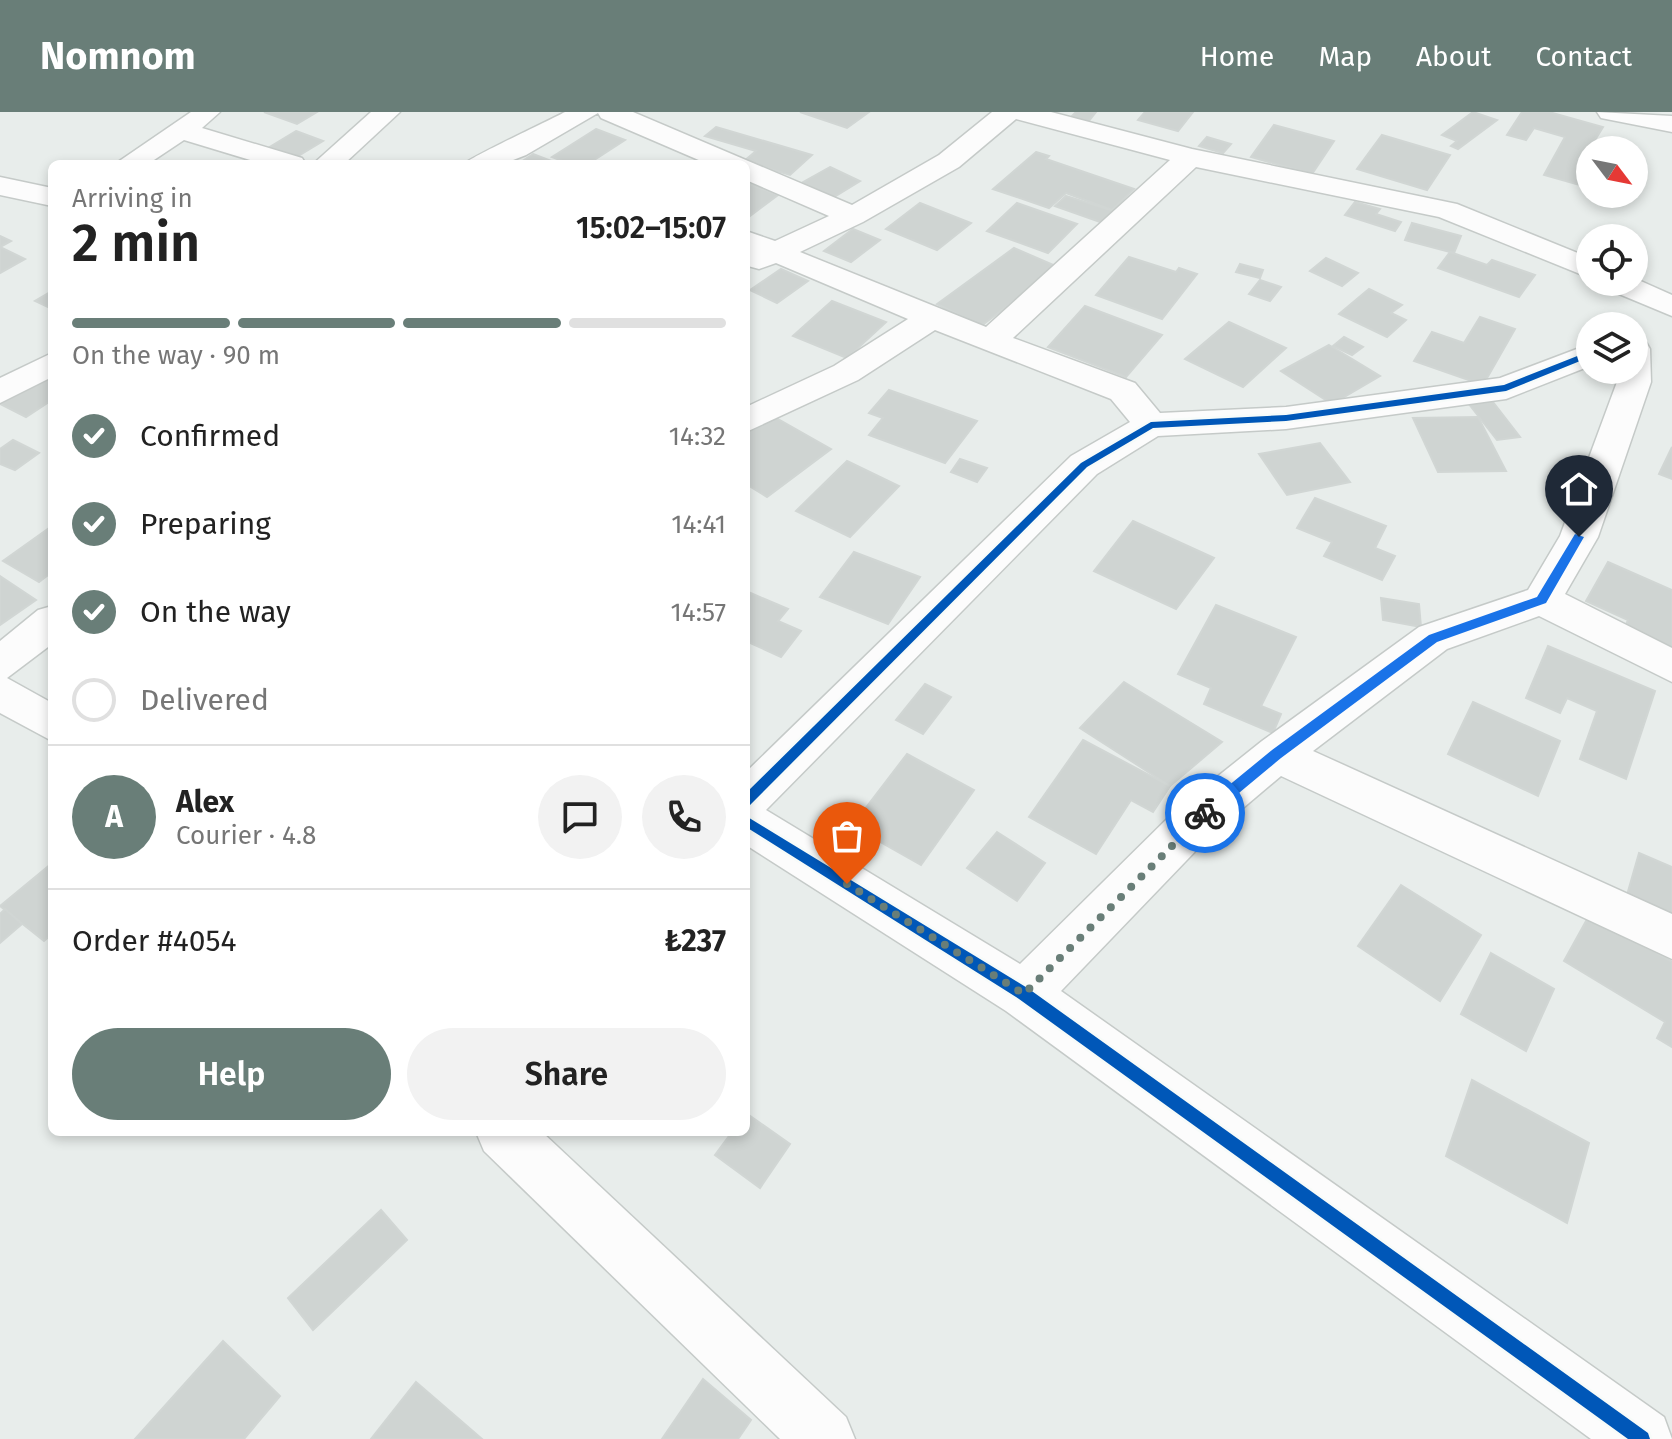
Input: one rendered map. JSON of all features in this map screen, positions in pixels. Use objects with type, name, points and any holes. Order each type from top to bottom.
[{"type":"street","points":[[135,160],[209,112]]},
{"type":"street","points":[[332,160],[387,112]]},
{"type":"street","points":[[488,160],[516,149],[585,112]]},
{"type":"street","points":[[610,112],[723,160]]},
{"type":"street","points":[[750,265],[853,216],[949,161],[1008,112]]},
{"type":"street","points":[[1020,112],[1190,157],[1447,210],[1576,263]]},
{"type":"street","points":[[1610,112],[1653,123],[1672,124]]},
{"type":"street","points":[[182,131],[279,160]]},
{"type":"street","points":[[993,339],[1190,157]]},
{"type":"street","points":[[750,172],[853,216]]},
{"type":"street","points":[[0,186],[46,196]]},
{"type":"street","points":[[0,217],[46,196]]},
{"type":"street","points":[[750,242],[932,318],[1123,391],[1151,425]]},
{"type":"street","points":[[1648,296],[1669,306],[1648,321]]},
{"type":"street","points":[[750,419],[846,373],[932,318]]},
{"type":"street","points":[[750,797],[929,615],[1084,465],[1151,425],[1286,418],[1506,388],[1576,360]]},
{"type":"street","points":[[0,392],[48,365]]},
{"type":"street","points":[[1024,994],[1194,822],[1277,754],[1433,638],[1542,600],[1584,523],[1633,384]]},
{"type":"street","points":[[1542,600],[1672,666]]},
{"type":"street","points":[[0,664],[48,624]]},
{"type":"street","points":[[0,692],[48,722]]},
{"type":"street","points":[[1277,754],[1672,937]]},
{"type":"street","points":[[750,823],[1024,994],[1642,1439]]},
{"type":"street","points":[[507,1136],[824,1439]]},
{"type":"building","points":[[264,112],[317,112],[297,124]]},
{"type":"building","points":[[800,112],[869,112],[847,128]]},
{"type":"building","points":[[1076,112],[1096,112],[1088,122],[1071,117]]},
{"type":"building","points":[[1145,112],[1193,112],[1178,131],[1138,120]]},
{"type":"building","points":[[1473,112],[1497,120],[1458,149],[1451,146],[1457,141],[1442,135]]},
{"type":"building","points":[[1522,112],[1549,112],[1603,127],[1597,136],[1576,136],[1576,184],[1544,175],[1565,137],[1534,128],[1526,140],[1507,135]]},
{"type":"building","points":[[1274,125],[1334,141],[1312,174],[1251,157]]},
{"type":"building","points":[[716,127],[812,155],[790,175],[745,160],[756,151],[705,136]]},
{"type":"building","points":[[596,129],[625,140],[594,160],[560,160],[552,157]]},
{"type":"building","points":[[296,131],[323,141],[295,158],[268,148]]},
{"type":"building","points":[[1382,135],[1450,155],[1427,190],[1357,169]]},
{"type":"building","points":[[1207,137],[1231,144],[1223,153],[1199,146]]},
{"type":"building","points":[[1036,152],[1049,156],[1046,159],[1134,189],[1112,210],[1066,193],[1049,208],[993,189]]},
{"type":"building","points":[[533,154],[549,160],[524,160]]},
{"type":"building","points":[[830,167],[860,181],[829,200],[798,185]]},
{"type":"building","points":[[750,184],[778,195],[750,216]]},
{"type":"building","points":[[1066,196],[1117,212],[1106,224],[1055,206]]},
{"type":"building","points":[[1355,202],[1380,209],[1376,214],[1401,222],[1395,231],[1345,215]]},
{"type":"building","points":[[920,203],[971,223],[937,250],[886,229]]},
{"type":"building","points":[[1017,203],[1077,224],[1048,253],[987,231]]},
{"type":"building","points":[[1412,223],[1461,236],[1454,253],[1405,240]]},
{"type":"building","points":[[853,229],[880,240],[851,262],[824,251]]},
{"type":"building","points":[[0,236],[11,241],[0,247]]},
{"type":"building","points":[[0,247],[25,259],[0,273]]},
{"type":"building","points":[[1014,248],[1058,267],[981,326],[937,304]]},
{"type":"building","points":[[1450,252],[1487,265],[1492,260],[1535,275],[1519,297],[1438,268]]},
{"type":"building","points":[[1129,257],[1176,272],[1179,268],[1197,274],[1162,319],[1096,295]]},
{"type":"building","points":[[1326,258],[1358,273],[1342,286],[1310,271]]},
{"type":"building","points":[[1240,264],[1263,270],[1260,278],[1236,272]]},
{"type":"building","points":[[781,269],[808,281],[777,303],[750,290]]},
{"type":"building","points":[[1260,280],[1281,287],[1270,301],[1249,294]]},
{"type":"building","points":[[1369,289],[1402,305],[1391,313],[1406,320],[1387,337],[1339,314]]},
{"type":"building","points":[[48,293],[48,307],[35,301]]},
{"type":"building","points":[[832,301],[886,322],[847,358],[793,336]]},
{"type":"building","points":[[1085,306],[1162,335],[1126,377],[1048,347]]},
{"type":"building","points":[[1480,317],[1515,329],[1483,385],[1414,361],[1432,332],[1464,343]]},
{"type":"building","points":[[1229,322],[1286,348],[1243,387],[1185,359]]},
{"type":"building","points":[[1344,337],[1363,347],[1352,355],[1333,346]]},
{"type":"building","points":[[1329,345],[1380,376],[1332,404],[1281,371]]},
{"type":"building","points":[[48,373],[48,403],[26,417],[0,404]]},
{"type":"building","points":[[889,390],[977,421],[945,463],[869,435],[883,418],[869,413]]},
{"type":"building","points":[[1493,402],[1520,437],[1497,440],[1469,404]]},
{"type":"building","points":[[771,415],[831,449],[767,497],[750,486],[750,430]]},
{"type":"building","points":[[1478,417],[1506,471],[1438,472],[1413,418]]},
{"type":"building","points":[[13,440],[39,453],[15,470],[0,464],[0,449]]},
{"type":"building","points":[[1320,443],[1350,482],[1287,495],[1259,454]]},
{"type":"building","points":[[1672,447],[1672,479],[1659,474]]},
{"type":"building","points":[[960,459],[987,468],[977,482],[951,472]]},
{"type":"building","points":[[847,461],[899,486],[850,537],[796,511]]},
{"type":"building","points":[[1315,498],[1386,526],[1375,548],[1395,556],[1382,580],[1324,556],[1332,542],[1297,528]]},
{"type":"building","points":[[1133,521],[1214,558],[1176,609],[1094,571]]},
{"type":"building","points":[[48,529],[48,575],[39,582],[3,561]]},
{"type":"building","points":[[854,552],[920,577],[888,624],[820,597]]},
{"type":"building","points":[[1608,562],[1672,590],[1672,657],[1622,634],[1628,620],[1586,601]]},
{"type":"building","points":[[0,576],[36,600],[0,625]]},
{"type":"building","points":[[750,593],[788,609],[778,621],[801,631],[781,657],[750,643]]},
{"type":"building","points":[[1381,598],[1419,604],[1421,627],[1383,620]]},
{"type":"building","points":[[1216,605],[1296,637],[1261,706],[1281,714],[1273,733],[1204,704],[1211,688],[1178,674]]},
{"type":"building","points":[[1548,646],[1655,691],[1626,779],[1580,759],[1597,711],[1567,698],[1560,713],[1526,698]]},
{"type":"building","points":[[1124,682],[1222,742],[1170,786],[1080,728]]},
{"type":"building","points":[[925,684],[951,697],[923,734],[896,720]]},
{"type":"building","points":[[1473,702],[1560,741],[1538,796],[1448,754]]},
{"type":"building","points":[[1083,740],[1170,786],[1153,812],[1131,800],[1096,854],[1029,817]]},
{"type":"building","points":[[907,754],[974,790],[921,865],[852,826]]},
{"type":"building","points":[[997,832],[1045,863],[1017,901],[967,868]]},
{"type":"building","points":[[1639,853],[1672,867],[1672,932],[1623,909]]},
{"type":"building","points":[[48,866],[48,938],[44,941],[0,906]]},
{"type":"building","points":[[1401,885],[1481,935],[1440,1001],[1358,946]]},
{"type":"building","points":[[5,909],[22,924],[0,943],[0,914]]},
{"type":"building","points":[[1590,914],[1672,962],[1672,1047],[1657,1038],[1665,1022],[1564,961]]},
{"type":"building","points":[[1491,953],[1554,989],[1526,1051],[1461,1014]]},
{"type":"building","points":[[1472,1080],[1589,1143],[1567,1223],[1446,1156]]},
{"type":"building","points":[[750,1116],[790,1144],[760,1188],[715,1155],[729,1136],[750,1136]]},
{"type":"building","points":[[381,1210],[407,1240],[313,1330],[288,1298]]},
{"type":"building","points":[[223,1341],[280,1396],[244,1439],[135,1439]]},
{"type":"building","points":[[703,1379],[751,1420],[738,1439],[662,1439]]},
{"type":"building","points":[[416,1382],[482,1439],[371,1439]]},
{"type":"cycle path","points":[[750,797],[1084,465],[1151,425],[1286,418],[1506,388],[1576,360]]},
{"type":"cycle path","points":[[750,823],[1024,994],[1642,1439]]},
{"type":"way so far","points":[[847,884],[1024,994],[1205,813]]},
{"type":"route","points":[[1205,813],[1277,754],[1433,638],[1542,600],[1579,537]]}]
